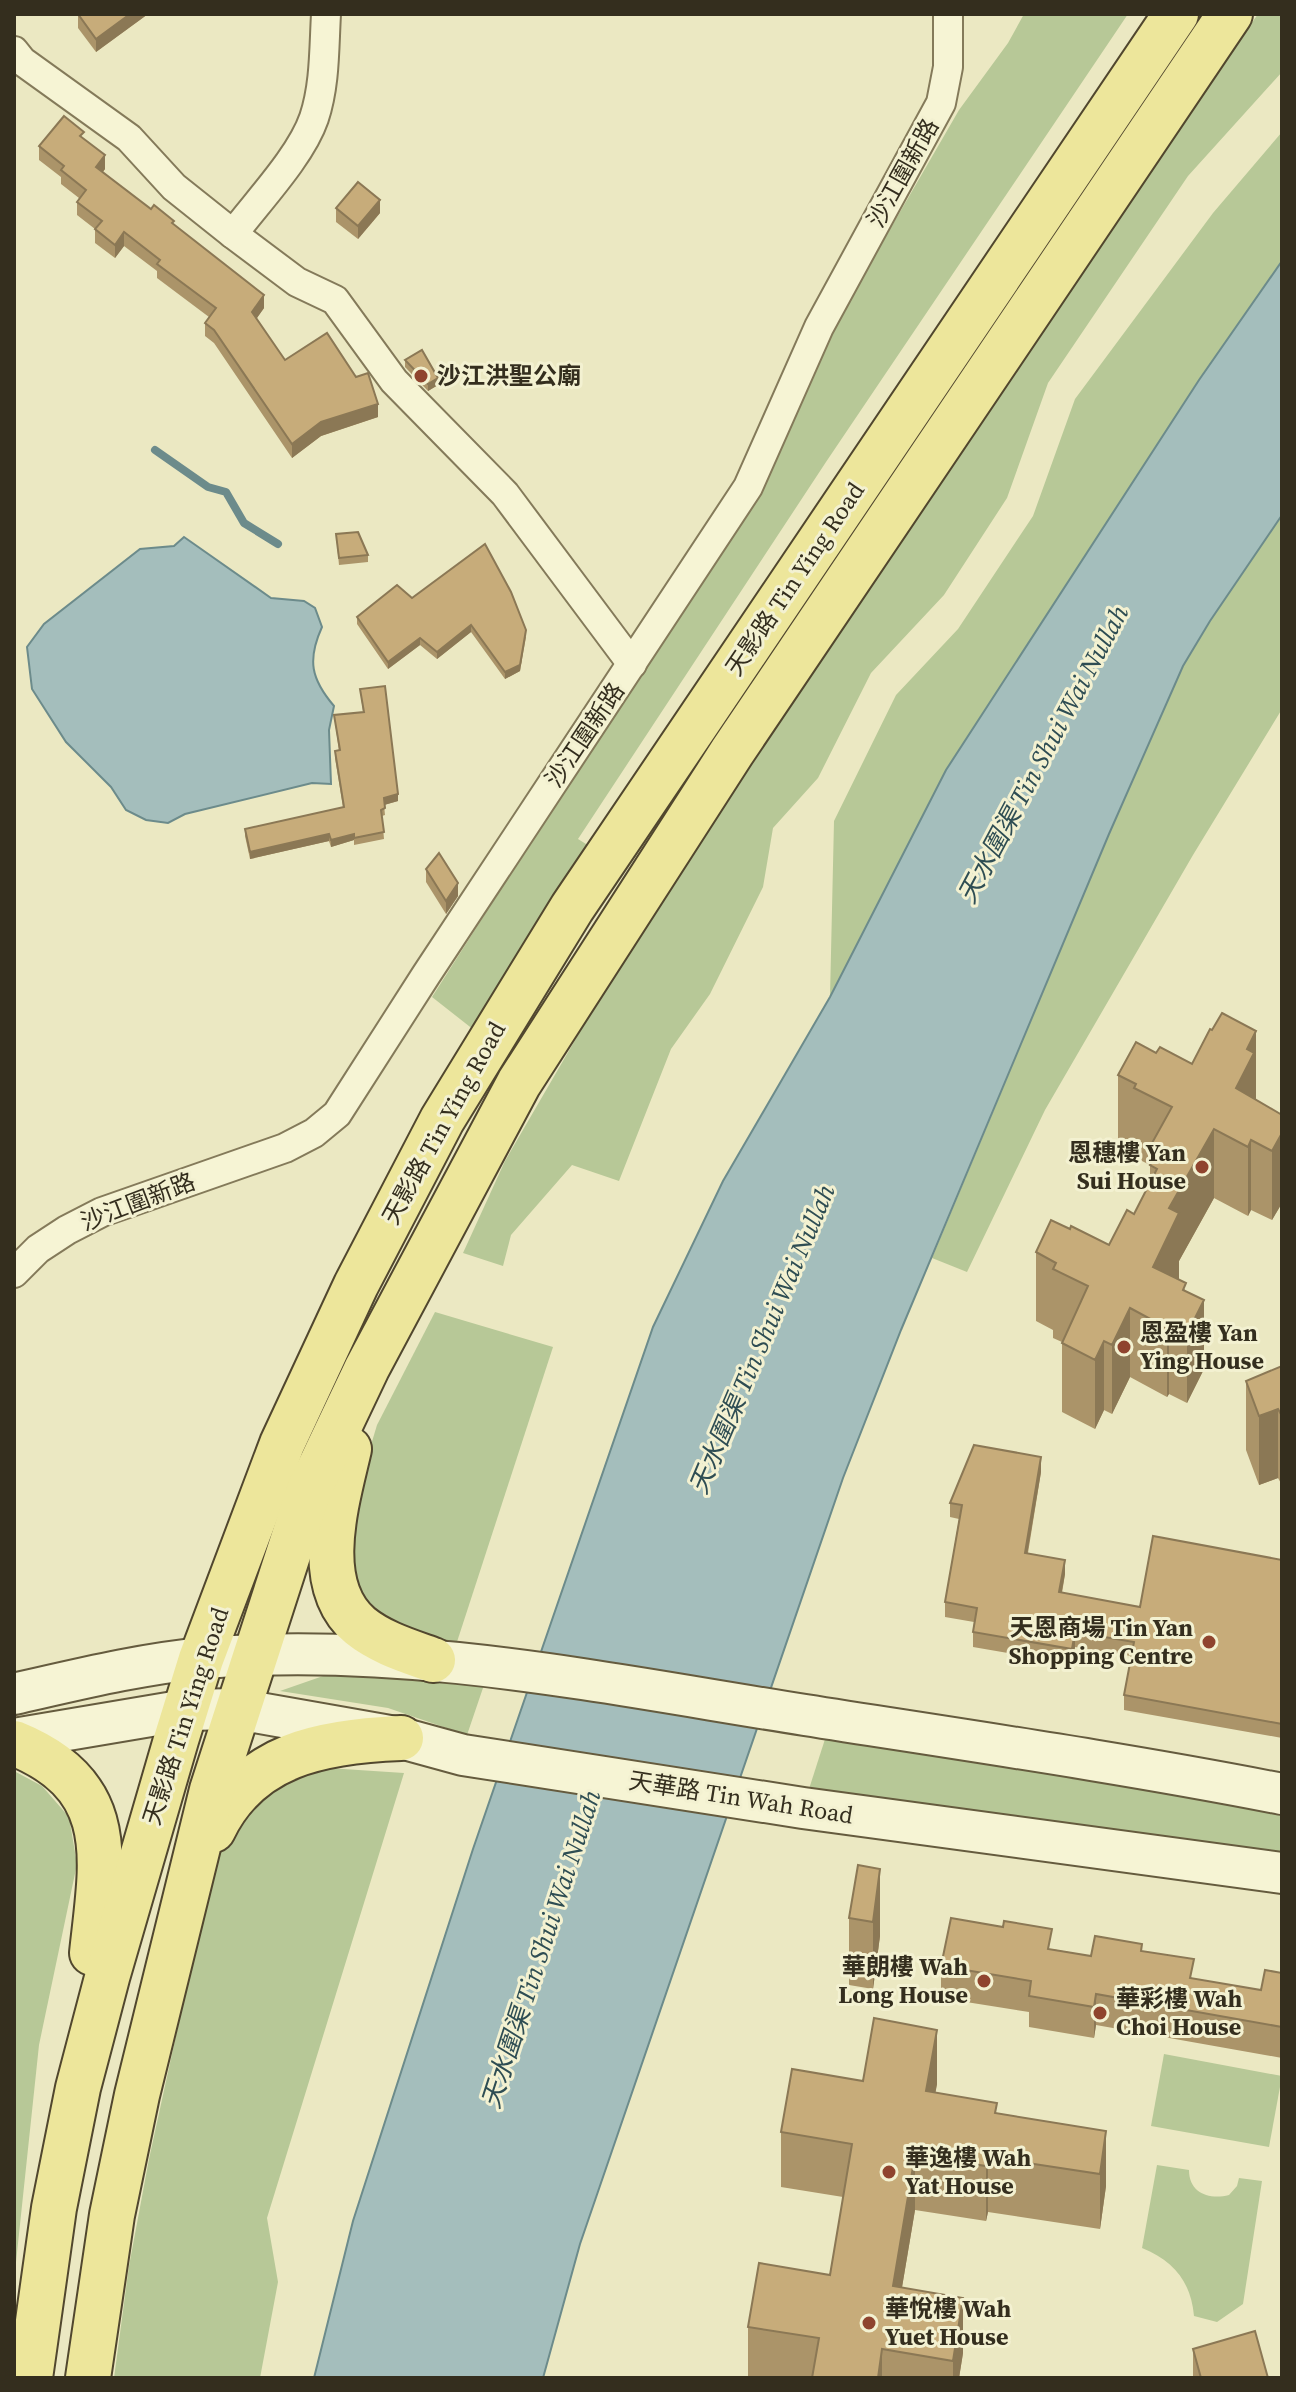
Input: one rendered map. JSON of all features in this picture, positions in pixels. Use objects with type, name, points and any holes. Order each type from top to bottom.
[{"type":"main road","name":"天影路 Tin Ying Road","points":[[30,2378],[54,2208],[78,2088],[133,1885],[201,1659],[282,1444],[391,1214],[477,1059],[572,908],[1176,14]]},
{"type":"main road","name":"天影路 Tin Ying Road","points":[[88,2378],[112,2215],[212,1790],[309,1490],[367,1368],[519,1083],[732,752],[1230,14]]},
{"type":"main road","points":[[367,1368],[332,1535],[335,1587],[345,1610],[361,1626],[388,1644],[433,1660]]},
{"type":"main road","points":[[14,1694],[105,1674],[201,1659],[255,1656],[433,1660],[493,1666],[832,1719],[1282,1794]]},
{"type":"main road","name":"天華路 Tin Wah Road","points":[[14,1741],[186,1710],[237,1709],[401,1738],[463,1755],[803,1808],[1278,1873]]},
{"type":"main road","points":[[191,1876],[221,1812],[241,1788],[265,1769],[313,1748],[355,1740],[401,1738]]},
{"type":"main road","points":[[14,1741],[34,1751],[77,1788],[96,1820],[100,1838],[98,1898],[78,2088]]},
{"type":"street","points":[[233,234],[302,143],[313,120],[320,93],[326,14]]},
{"type":"street","name":"沙江圍新路","points":[[14,1273],[38,1249],[102,1212],[285,1148],[314,1133],[337,1114],[748,487],[819,327],[941,103],[948,67],[948,14]]},
{"type":"street","points":[[14,51],[22,61],[129,138],[174,187],[233,234],[297,282],[335,300],[394,381],[505,494],[632,664]]},
{"type":"green space","points":[[1024,14],[1128,14],[826,462],[578,839],[594,849],[474,1030],[432,997],[640,672],[959,110],[1008,43]]},
{"type":"green space","points":[[1258,14],[1282,14],[1282,72],[1188,176],[1048,383],[1007,498],[944,595],[871,673],[818,778],[773,828],[763,887],[710,994],[671,1049],[619,1181],[572,1165],[511,1235],[503,1266],[463,1253],[505,1161],[614,973],[997,386]]},
{"type":"green space","points":[[1282,132],[1282,261],[880,902],[830,997],[834,821],[896,695],[958,629],[1033,516],[1075,399],[1213,213]]},
{"type":"green space","points":[[1282,515],[1282,709],[1045,1110],[967,1272],[932,1258],[1109,834],[1183,666]]},
{"type":"green space","points":[[435,1312],[553,1347],[455,1648],[368,1613],[344,1565],[352,1508],[377,1425]]},
{"type":"green space","points":[[383,1674],[484,1685],[467,1735],[388,1708],[280,1691],[326,1675]]},
{"type":"green space","points":[[826,1736],[1147,1787],[1282,1812],[1282,1854],[809,1789]]},
{"type":"green space","points":[[328,1768],[404,1773],[267,2218],[278,2282],[260,2378],[114,2378],[129,2266],[149,2159],[205,1903],[222,1844],[234,1818],[289,1773]]},
{"type":"green space","points":[[14,1771],[42,1786],[69,1817],[77,1864],[39,2045],[14,2281]]},
{"type":"green space","points":[[1164,2054],[1282,2076],[1269,2147],[1151,2126]]},
{"type":"green space","points":[[1157,2165],[1189,2170],[1196,2189],[1214,2196],[1229,2195],[1239,2178],[1262,2181],[1243,2304],[1217,2322],[1194,2316],[1189,2293],[1179,2274],[1163,2259],[1142,2248]]},
{"type":"water","name":"天水圍渠 Tin Shui Wai Nullah","points":[[1282,261],[1282,515],[1183,666],[1109,834],[901,1330],[843,1478],[580,2244],[543,2378],[314,2378],[353,2221],[473,1849],[653,1327],[723,1181],[830,997],[946,770],[1199,380]]},
{"type":"water","points":[[184,537],[271,598],[304,601],[315,608],[322,627],[314,649],[314,669],[320,687],[334,706],[329,730],[331,784],[312,783],[185,814],[168,823],[146,820],[126,810],[111,787],[66,742],[32,689],[27,647],[44,624],[140,549],[174,546]]},
{"type":"building","points":[[78,14],[130,14],[96,39]]},
{"type":"building","points":[[64,116],[84,132],[80,136],[105,155],[96,167],[151,209],[154,205],[174,221],[172,223],[264,295],[252,312],[285,360],[327,333],[356,377],[368,373],[378,404],[321,422],[292,444],[214,330],[205,323],[216,308],[157,264],[160,260],[124,232],[115,245],[95,229],[102,221],[77,202],[86,190],[61,170],[64,166],[39,146]]},
{"type":"building","points":[[358,182],[380,200],[358,226],[336,208]]},
{"type":"building","points":[[422,350],[438,378],[428,384],[405,360]]},
{"type":"building","points":[[358,532],[368,555],[339,558],[336,534]]},
{"type":"building","points":[[485,544],[511,592],[526,630],[520,665],[505,672],[471,625],[437,652],[420,638],[388,662],[357,617],[397,585],[412,598]]},
{"type":"building","points":[[385,686],[398,794],[384,798],[385,808],[381,810],[384,832],[354,838],[354,834],[331,840],[329,834],[250,852],[245,829],[344,807],[335,751],[340,750],[334,715],[364,712],[360,689]]},
{"type":"building","points":[[439,853],[458,883],[446,901],[426,869]]},
{"type":"building","points":[[1222,1013],[1256,1031],[1247,1049],[1254,1053],[1236,1088],[1282,1115],[1282,1133],[1272,1151],[1251,1140],[1248,1147],[1214,1129],[1169,1208],[1179,1213],[1153,1267],[1186,1283],[1183,1290],[1204,1300],[1187,1334],[1169,1324],[1167,1328],[1130,1308],[1112,1345],[1104,1341],[1095,1360],[1062,1343],[1088,1286],[1053,1269],[1056,1263],[1036,1252],[1051,1220],[1070,1229],[1071,1226],[1109,1245],[1127,1210],[1134,1214],[1157,1169],[1150,1165],[1160,1147],[1152,1143],[1172,1107],[1134,1088],[1136,1084],[1118,1075],[1136,1042],[1156,1053],[1160,1047],[1192,1064]]},
{"type":"building","points":[[1282,1366],[1282,1416],[1278,1409],[1259,1416],[1246,1381]]},
{"type":"building","points":[[974,1445],[1041,1457],[1025,1553],[1065,1560],[1059,1592],[1140,1607],[1153,1536],[1282,1560],[1282,1724],[1124,1695],[1134,1642],[1075,1632],[1072,1649],[973,1632],[977,1608],[945,1602],[962,1505],[950,1503]]},
{"type":"building","points":[[858,1865],[880,1869],[873,1922],[849,1918]]},
{"type":"building","points":[[951,1918],[1003,1927],[1004,1921],[1052,1929],[1048,1949],[1091,1956],[1095,1936],[1142,1944],[1141,1951],[1194,1959],[1190,1978],[1261,1990],[1265,1970],[1282,1973],[1282,2027],[1096,1994],[1094,2007],[1029,1996],[1031,1981],[941,1966]]},
{"type":"building","points":[[874,2018],[937,2030],[926,2091],[997,2103],[995,2113],[1106,2131],[1100,2174],[988,2157],[986,2166],[915,2155],[893,2286],[963,2298],[953,2361],[882,2349],[878,2378],[812,2378],[819,2338],[748,2327],[759,2263],[830,2275],[852,2144],[781,2132],[792,2069],[863,2081]]},
{"type":"building","points":[[1255,2331],[1268,2378],[1201,2378],[1193,2349]]},
{"type":"waterway","points":[[155,450],[208,487],[226,492],[244,523],[278,544]]},
{"type":"place","name":"沙江洪聖公廟","points":[[421,376]]},
{"type":"place","name":"恩穗樓 Yan Sui House","points":[[1202,1167]]},
{"type":"place","name":"恩盈樓 Yan Ying House","points":[[1124,1347]]},
{"type":"place","name":"天恩商場 Tin Yan Shopping Centre","points":[[1209,1642]]},
{"type":"place","name":"華朗樓 Wah Long House","points":[[984,1981]]},
{"type":"place","name":"華彩樓 Wah Choi House","points":[[1100,2013]]},
{"type":"place","name":"華逸樓 Wah Yat House","points":[[889,2172]]},
{"type":"place","name":"華悅樓 Wah Yuet House","points":[[869,2323]]}]
